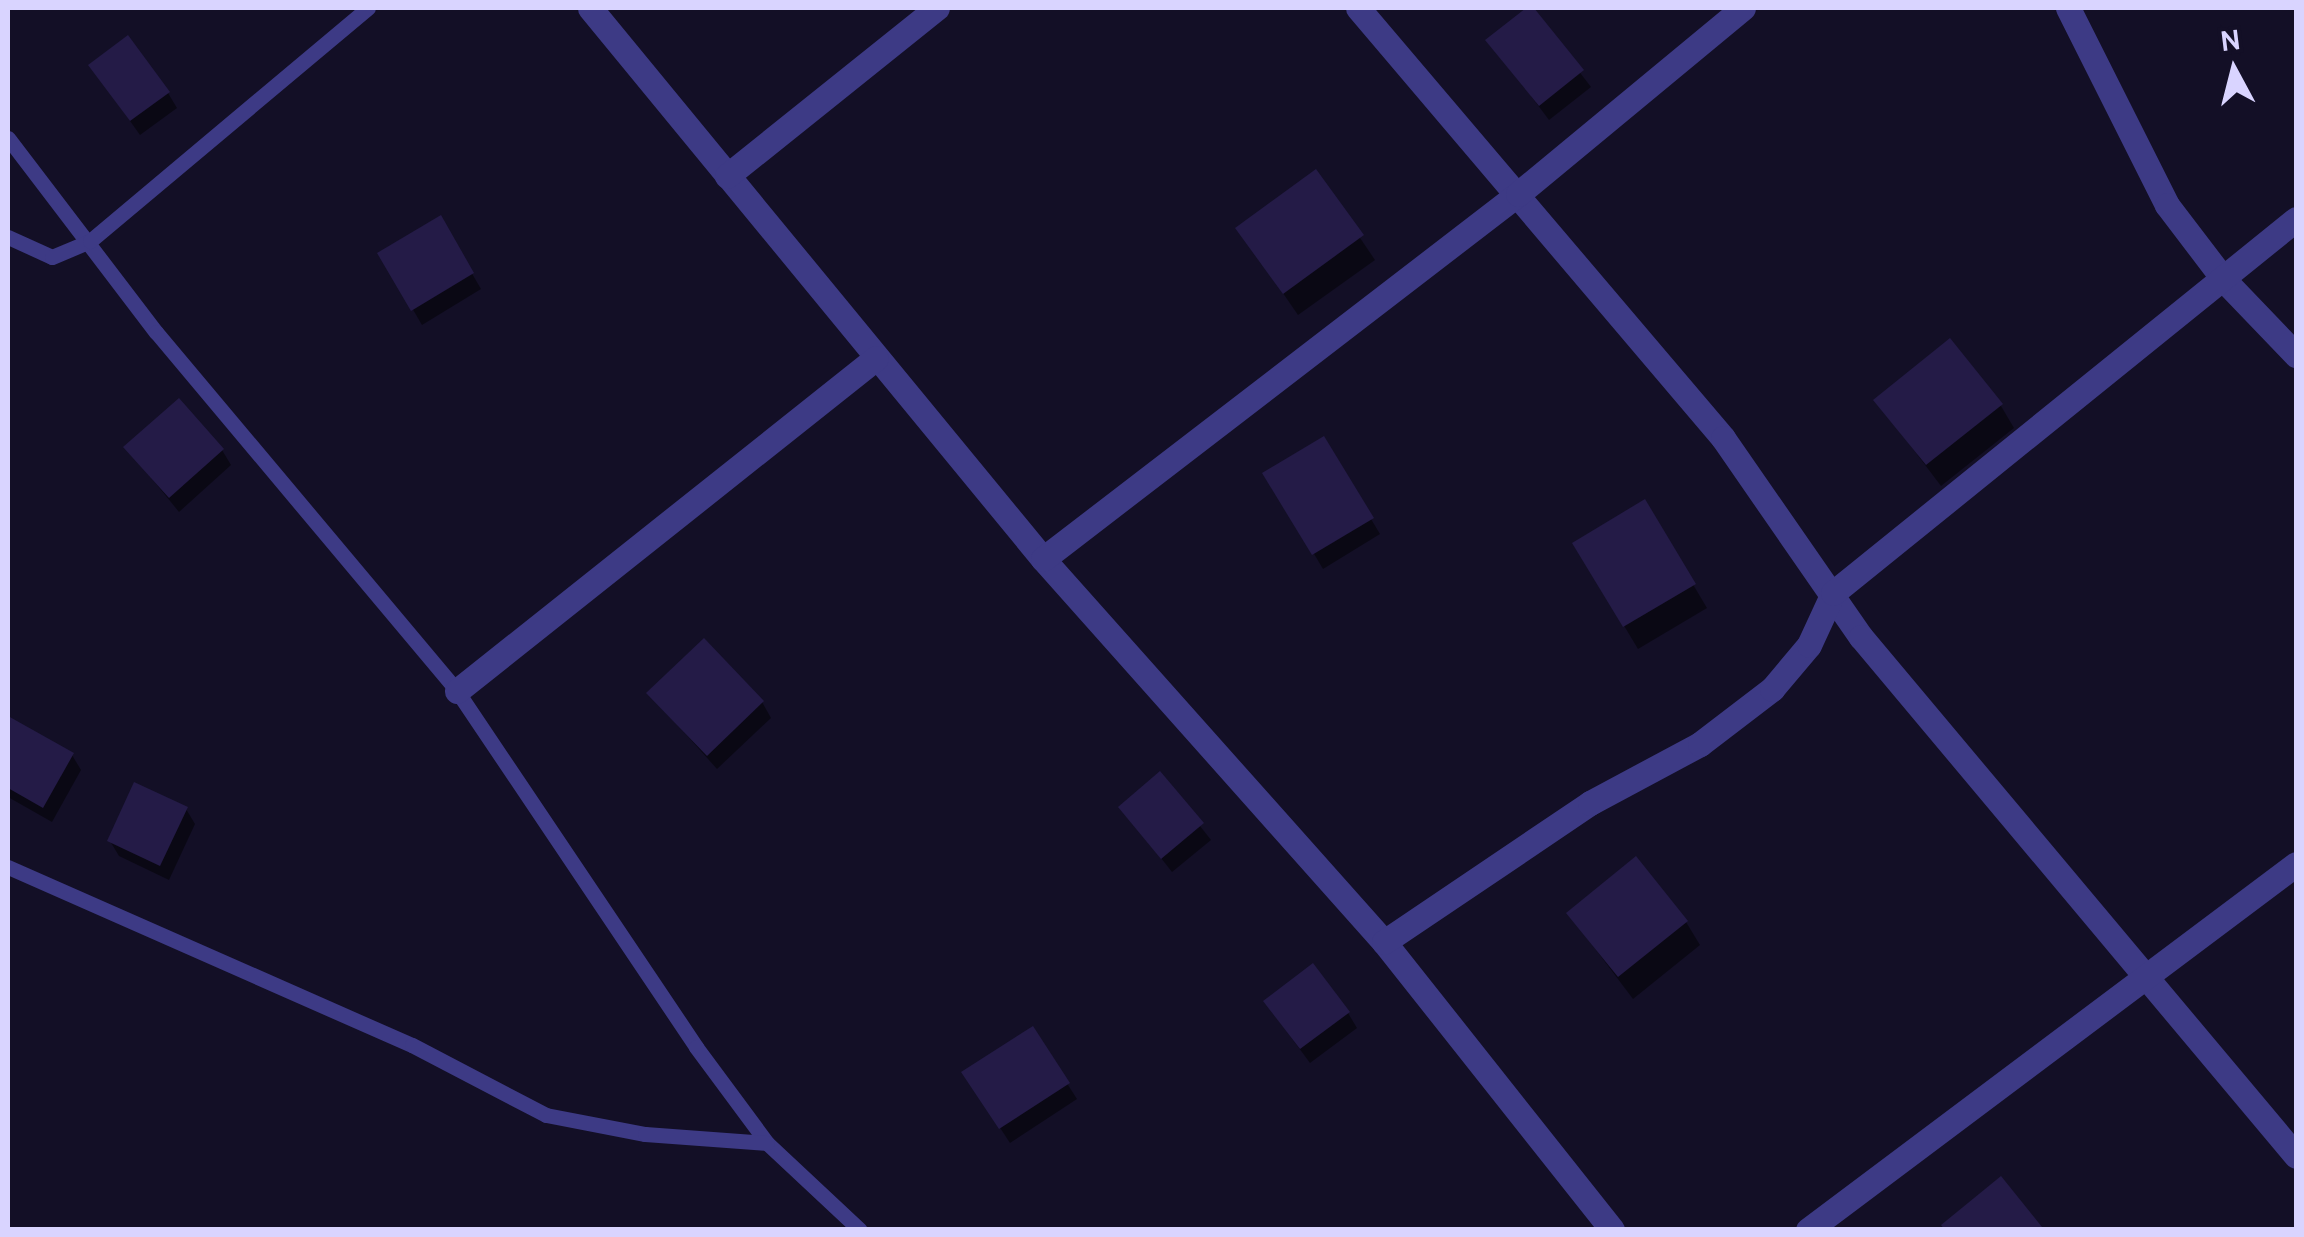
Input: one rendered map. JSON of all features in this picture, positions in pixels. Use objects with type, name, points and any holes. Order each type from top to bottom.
[{"type":"street","points":[[590,8],[1043,559],[1384,942],[1612,1230]]},
{"type":"street","points":[[727,176],[937,8]]},
{"type":"street","points":[[1358,8],[1723,438],[1874,652],[2296,1156]]},
{"type":"street","points":[[1043,559],[1518,194],[1743,8]]},
{"type":"street","points":[[2068,8],[2167,205],[2224,281],[2296,355]]},
{"type":"street","points":[[1384,942],[1590,803],[1700,744],[1772,689],[1809,645],[1834,593],[2296,219]]},
{"type":"street","points":[[457,690],[876,358]]},
{"type":"street","points":[[1808,1230],[2296,864]]},
{"type":"lane","points":[[8,237],[52,257],[90,241],[368,8]]},
{"type":"lane","points":[[8,138],[156,332],[457,690],[696,1048],[767,1143],[860,1230]]},
{"type":"lane","points":[[8,867],[412,1045],[546,1115],[645,1134],[767,1143]]},
{"type":"building","points":[[1526,8],[1534,8],[1584,70],[1539,106],[1485,40]]},
{"type":"building","points":[[128,35],[170,92],[130,121],[88,65]]},
{"type":"building","points":[[1316,169],[1364,235],[1283,294],[1235,228]]},
{"type":"building","points":[[441,215],[474,273],[411,311],[377,253]]},
{"type":"building","points":[[1950,338],[2003,404],[1926,465],[1873,400]]},
{"type":"building","points":[[179,398],[224,449],[169,498],[123,447]]},
{"type":"building","points":[[1324,436],[1374,518],[1312,555],[1262,473]]},
{"type":"building","points":[[1645,499],[1696,584],[1623,627],[1572,543]]},
{"type":"building","points":[[704,638],[764,701],[707,756],[646,693]]},
{"type":"building","points":[[8,716],[74,753],[43,808],[8,788]]},
{"type":"building","points":[[1160,771],[1204,823],[1161,859],[1118,807]]},
{"type":"building","points":[[134,782],[188,807],[160,866],[107,841]]},
{"type":"building","points":[[1636,856],[1688,921],[1618,977],[1566,913]]},
{"type":"building","points":[[1313,963],[1350,1012],[1300,1049],[1263,1001]]},
{"type":"building","points":[[1033,1026],[1070,1083],[999,1129],[961,1072]]},
{"type":"building","points":[[2001,1176],[2042,1227],[1945,1230],[1941,1225]]}]
